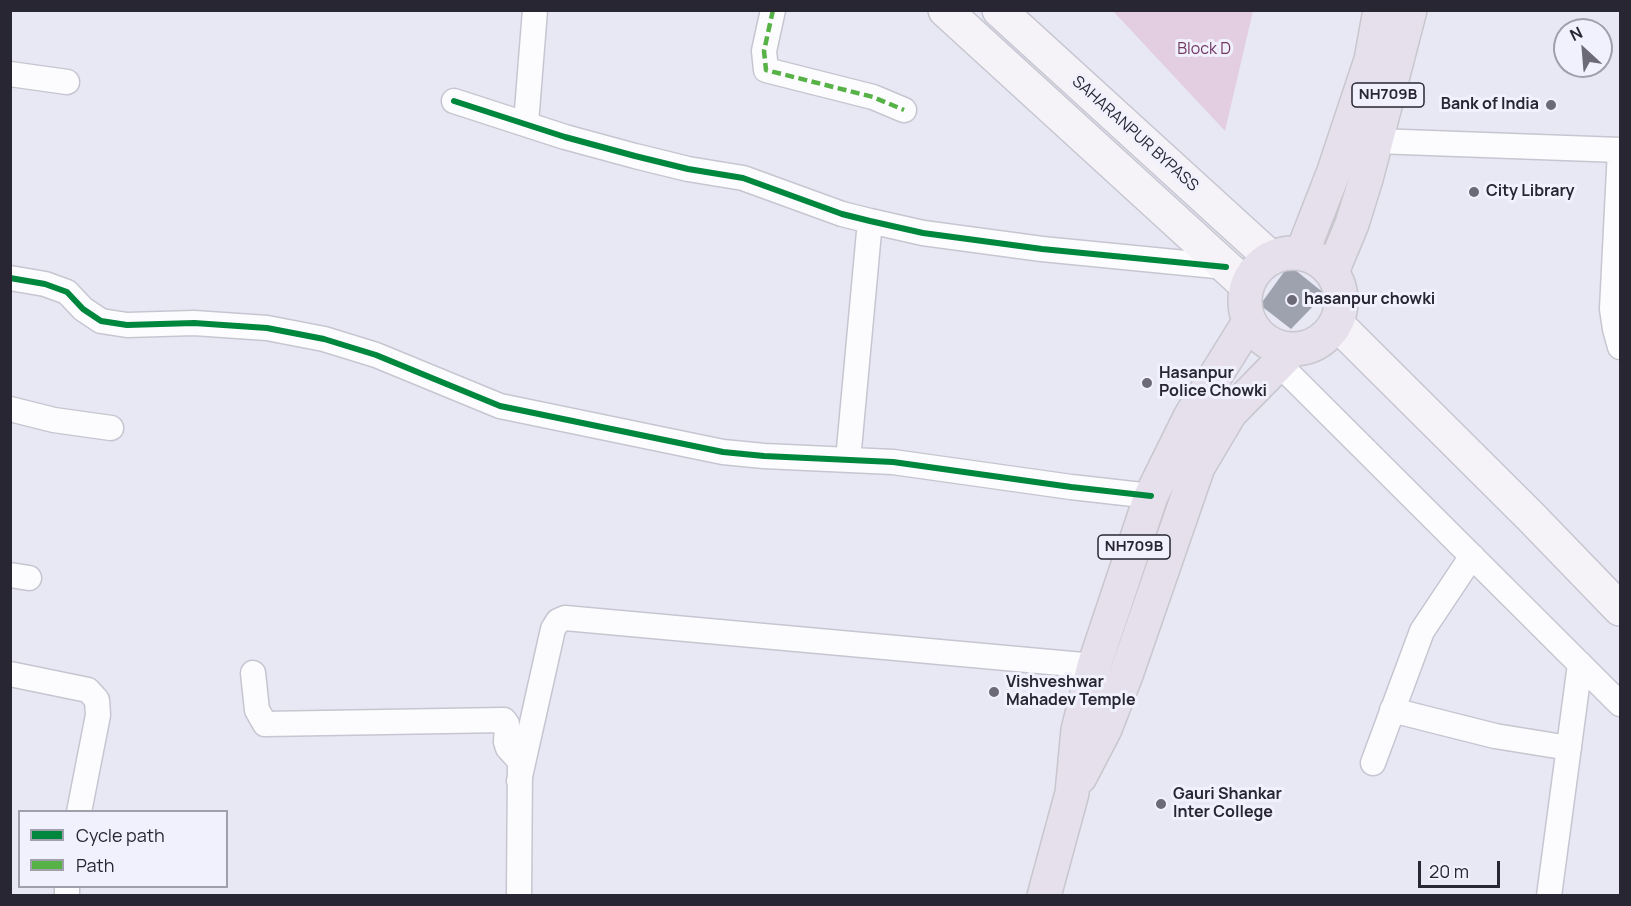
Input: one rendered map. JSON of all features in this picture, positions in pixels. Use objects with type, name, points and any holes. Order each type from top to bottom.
[{"type":"highway","name":"NH709B","points":[[1237,277],[1286,256],[1334,171],[1371,60],[1380,10]]},
{"type":"highway","name":"NH709B","points":[[1332,272],[1352,224],[1410,10]]},
{"type":"highway","points":[[1286,256],[1318,259],[1332,272],[1340,288],[1341,297],[1336,323]]},
{"type":"highway","points":[[1237,277],[1249,321],[1260,336],[1275,345],[1285,356]]},
{"type":"highway","name":"NH709B","points":[[1044,896],[1072,793],[1078,730],[1094,666],[1151,495],[1190,417],[1249,321]]},
{"type":"highway","name":"NH709B","points":[[1072,793],[1105,729],[1126,675],[1198,467],[1230,413],[1285,356],[1325,337],[1336,323]]},
{"type":"main road","points":[[945,10],[1237,277]]},
{"type":"main road","name":"SAHARANPUR BYPASS","points":[[999,10],[1286,256]]},
{"type":"main road","points":[[1336,323],[1532,517],[1620,609]]},
{"type":"street","points":[[526,123],[536,10]]},
{"type":"street","points":[[773,10],[764,51],[766,70],[873,97],[904,110]]},
{"type":"street","points":[[10,74],[67,82]]},
{"type":"street","points":[[454,101],[565,137],[635,156],[688,169],[743,178],[842,214],[870,221],[923,232],[1237,277]]},
{"type":"street","points":[[1376,141],[1620,150],[1612,309],[1620,347]]},
{"type":"street","points":[[848,460],[870,221]]},
{"type":"street","points":[[10,278],[45,284],[67,292],[83,309],[101,321],[127,325],[194,323],[267,328],[324,339],[376,355],[500,406],[723,452],[893,462],[1071,487],[1151,495]]},
{"type":"street","points":[[1285,356],[1472,556],[1620,704]]},
{"type":"street","points":[[10,409],[71,423],[111,428]]},
{"type":"street","points":[[1372,763],[1422,632],[1472,556]]},
{"type":"street","points":[[519,781],[553,629],[558,621],[565,618],[1094,666]]},
{"type":"street","points":[[1549,896],[1580,664]]},
{"type":"street","points":[[253,673],[257,710],[265,724],[504,720],[507,724],[508,748],[520,764],[519,896]]},
{"type":"street","points":[[10,674],[88,690],[97,700],[98,715],[79,810]]},
{"type":"street","points":[[1392,710],[1496,736],[1569,748]]},
{"type":"green space","name":"Block D","points":[[1113,11],[1253,11],[1225,131]]},
{"type":"building","name":"hasanpur chowki","points":[[1289,265],[1325,294],[1291,329],[1260,305]]},
{"type":"marked path","points":[[773,10],[764,51],[766,70],[873,97],[904,110]]},
{"type":"cycle path","points":[[454,101],[565,137],[688,169],[743,178],[842,214],[923,233],[1042,249],[1226,267]]},
{"type":"cycle path","points":[[10,278],[45,284],[67,292],[83,309],[101,321],[127,325],[194,323],[267,328],[324,339],[376,355],[500,406],[723,452],[893,462],[1151,496]]},
{"type":"place","name":"Bank of India","points":[[1551,105]]},
{"type":"place","name":"City Library","points":[[1474,192]]},
{"type":"place","name":"hasanpur chowki","points":[[1292,300]]},
{"type":"place","name":"Hasanpur Police Chowki","points":[[1147,383]]},
{"type":"place","name":"Vishveshwar Mahadev Temple","points":[[994,692]]},
{"type":"place","name":"Gauri Shankar Inter College","points":[[1161,804]]}]
